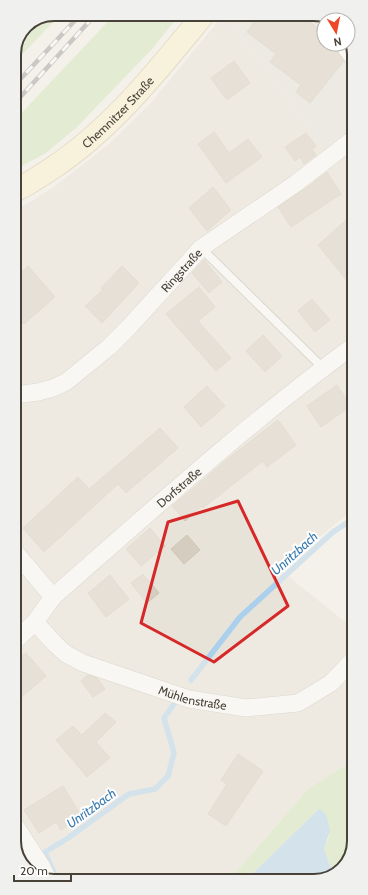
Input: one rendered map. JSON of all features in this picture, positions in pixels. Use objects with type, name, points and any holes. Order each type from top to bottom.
[{"type":"main road","name":"Chemnitzer Straße","points":[[21,187],[63,162],[87,142],[126,105],[161,67],[198,21]]},
{"type":"street","name":"Ringstraße","points":[[21,394],[53,388],[66,382],[109,347],[201,248],[295,184],[347,144]]},
{"type":"street","name":"Dorfstraße","points":[[21,636],[36,622],[53,597],[203,466],[322,368],[347,350]]},
{"type":"street","points":[[21,559],[53,597]]},
{"type":"street","name":"Mühlenstraße","points":[[36,622],[66,654],[83,663],[190,699],[246,708],[298,703],[331,684],[347,667]]},
{"type":"street","points":[[21,834],[44,872]]},
{"type":"lane","points":[[201,248],[322,368]]},
{"type":"highlighted area","points":[[238,501],[288,606],[214,662],[141,623],[168,522]]},
{"type":"shaded area","points":[[218,21],[229,21],[286,94],[326,154],[347,147],[347,515],[279,569],[347,623],[347,766],[344,766],[308,789],[234,874],[51,874],[37,870],[24,856],[21,846],[21,207],[54,187],[109,144],[149,105]]},
{"type":"shaded area","points":[[229,21],[316,21],[316,52],[342,52],[347,58],[347,135],[326,154],[286,94]]},
{"type":"green space","points":[[54,21],[21,56],[22,45],[26,35],[35,26],[41,23]]},
{"type":"green space","points":[[108,21],[174,21],[153,48],[76,128],[46,153],[21,166],[21,114]]},
{"type":"green space","points":[[344,766],[347,766],[347,841],[346,850],[342,860],[334,867],[330,866],[324,849],[329,837],[319,809],[252,874],[234,874],[308,789]]},
{"type":"water","points":[[319,809],[326,814],[330,830],[324,849],[330,866],[334,867],[331,870],[314,874],[252,874]]},
{"type":"building","points":[[255,21],[309,21],[316,27],[316,52],[337,52],[344,61],[310,103],[296,92],[301,85],[270,62],[276,54],[247,32]]},
{"type":"building","points":[[234,61],[250,83],[227,100],[211,78]]},
{"type":"building","points":[[214,132],[229,153],[248,139],[262,157],[226,183],[198,144]]},
{"type":"building","points":[[306,133],[316,146],[312,149],[316,155],[304,164],[300,157],[295,161],[285,147]]},
{"type":"building","points":[[327,172],[341,194],[291,227],[278,207]]},
{"type":"building","points":[[213,187],[231,210],[207,231],[189,208]]},
{"type":"building","points":[[347,219],[347,281],[318,245]]},
{"type":"building","points":[[204,260],[222,282],[209,293],[192,273]]},
{"type":"building","points":[[28,266],[55,297],[24,324],[21,321],[21,272]]},
{"type":"building","points":[[122,266],[139,283],[102,323],[85,306],[103,290],[101,288]]},
{"type":"building","points":[[199,287],[215,307],[198,321],[231,358],[216,371],[166,314]]},
{"type":"building","points":[[312,299],[330,320],[315,332],[298,311]]},
{"type":"building","points":[[263,335],[282,356],[265,372],[246,351]]},
{"type":"building","points":[[337,385],[347,400],[347,409],[321,427],[307,406]]},
{"type":"building","points":[[207,386],[225,406],[201,427],[184,407]]},
{"type":"building","points":[[278,420],[296,445],[267,467],[263,461],[203,508],[202,506],[185,521],[172,506],[230,457]]},
{"type":"building","points":[[160,428],[178,448],[126,493],[118,484],[44,552],[23,528],[78,477],[89,489]]},
{"type":"building","points":[[150,528],[165,546],[141,566],[126,549]]},
{"type":"building","points":[[187,535],[200,550],[184,564],[171,549]]},
{"type":"building","points":[[143,574],[159,593],[147,603],[131,583]]},
{"type":"building","points":[[110,575],[129,599],[106,617],[88,593]]},
{"type":"building","points":[[26,653],[46,676],[21,698],[21,658]]},
{"type":"building","points":[[88,675],[97,678],[105,689],[93,697],[81,681]]},
{"type":"building","points":[[105,713],[116,722],[96,742],[110,758],[87,777],[56,740],[73,726],[82,735]]},
{"type":"building","points":[[238,754],[263,771],[226,826],[208,814],[227,784],[221,780]]},
{"type":"building","points":[[63,786],[82,817],[61,830],[56,822],[39,833],[24,810]]},
{"type":"waterway","name":"Unritzbach","points":[[191,680],[240,617],[333,532],[347,523]]},
{"type":"waterway","name":"Unritzbach","points":[[29,862],[68,838],[129,794],[155,789],[168,776],[174,753],[164,718],[174,704]]},
{"type":"waterway","points":[[45,853],[55,874]]},
{"type":"railway","points":[[21,78],[74,21]]},
{"type":"railway","points":[[21,96],[90,21]]}]
